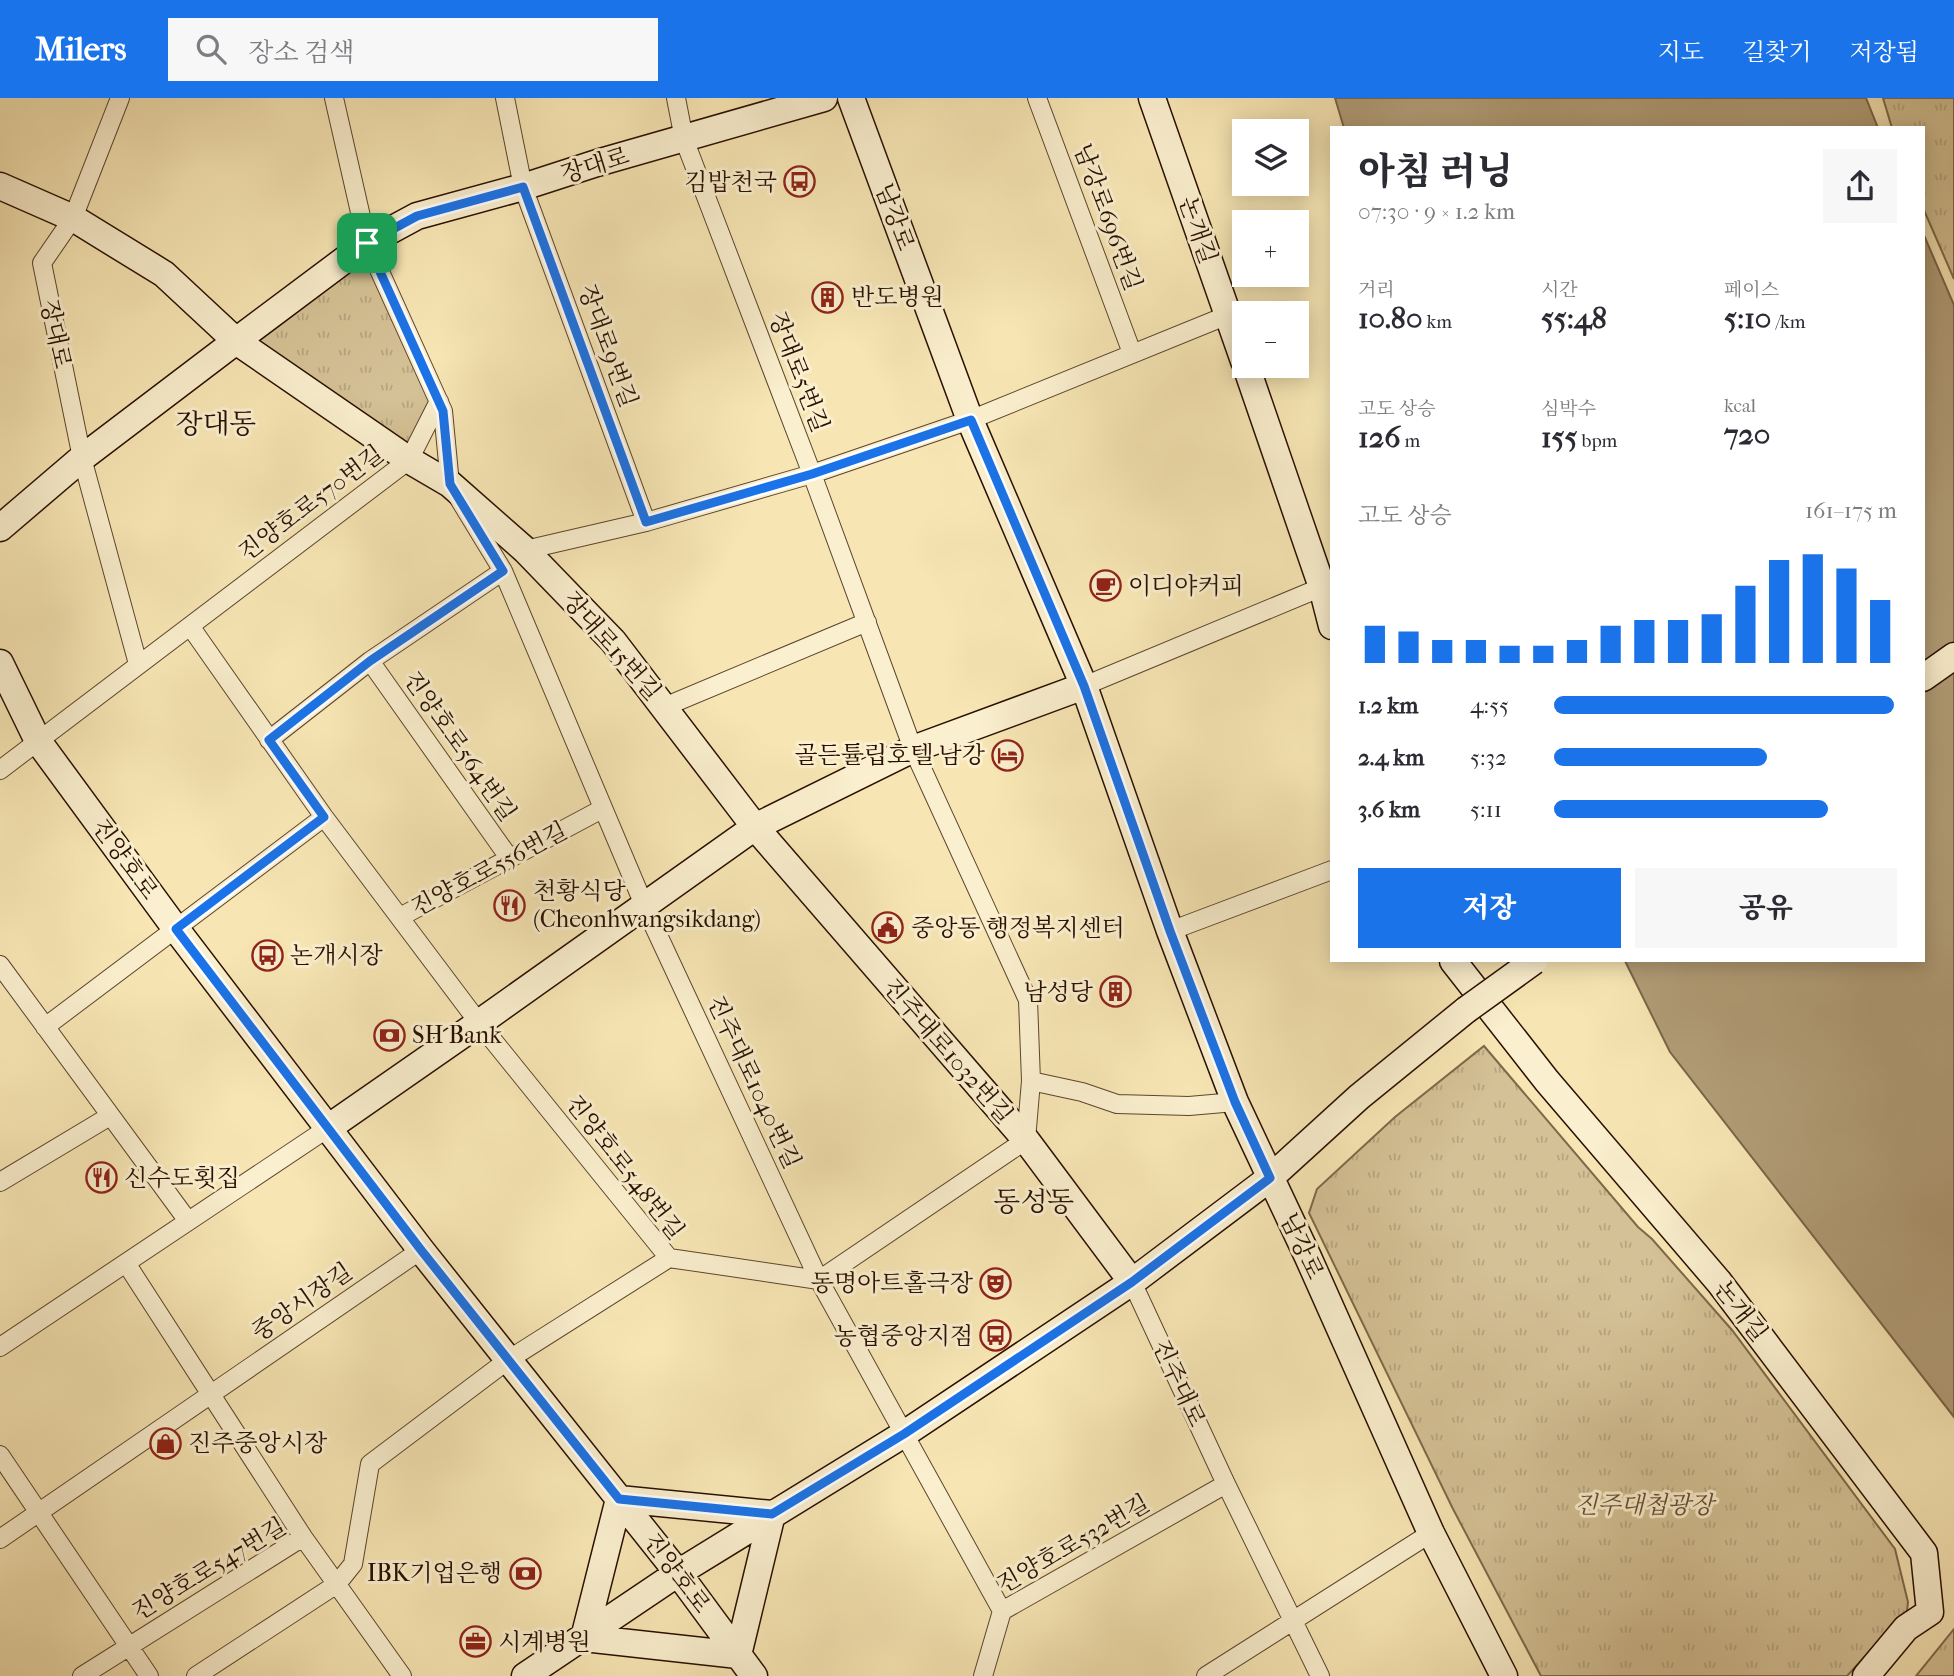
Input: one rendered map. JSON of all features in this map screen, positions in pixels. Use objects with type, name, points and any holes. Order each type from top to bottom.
[{"type":"street","name":"장대로","points":[[120,98],[73,218],[41,263],[82,458],[138,664]]},
{"type":"street","points":[[334,98],[367,243],[443,411],[450,484],[503,571],[644,905]]},
{"type":"street","name":"장대로9번길","points":[[505,98],[523,187],[646,522]]},
{"type":"street","name":"장대로5번길","points":[[676,98],[684,139],[914,749],[1028,1000],[1031,1081],[1026,1140]]},
{"type":"street","name":"장대로","points":[[6,516],[367,243],[417,216],[824,98]]},
{"type":"street","name":"남강로","points":[[851,98],[971,420],[1084,686],[1170,931],[1235,1102],[1308,1257],[1431,1533],[1504,1676]]},
{"type":"street","name":"남강로696번길","points":[[1037,98],[1132,353]]},
{"type":"street","name":"논개길","points":[[1152,98],[1232,327]]},
{"type":"street","points":[[0,186],[73,218],[164,274],[236,341],[409,460]]},
{"type":"street","points":[[525,550],[646,522],[812,474],[971,420],[1228,315]]},
{"type":"street","name":"논개길","points":[[1250,378],[1322,587],[1330,618]]},
{"type":"street","name":"진양호로570번길","points":[[0,770],[409,460],[439,401]]},
{"type":"street","name":"장대로15번길","points":[[409,460],[450,484],[525,550],[613,641],[755,827]]},
{"type":"street","name":"진양호로564번길","points":[[269,740],[370,661],[503,571]]},
{"type":"street","points":[[0,1347],[328,1128],[755,827],[914,749],[1084,686],[1322,587]]},
{"type":"street","points":[[664,707],[867,622]]},
{"type":"street","points":[[190,626],[324,817],[400,917]]},
{"type":"street","points":[[1925,677],[1954,656]]},
{"type":"street","name":"진양호로564번길","points":[[370,661],[510,859]]},
{"type":"street","name":"진양호로","points":[[0,663],[38,741],[176,929],[421,1250],[678,1573],[754,1676]]},
{"type":"street","name":"진양호로556번길","points":[[479,1023],[400,917],[602,809]]},
{"type":"street","points":[[45,1027],[324,817]]},
{"type":"street","name":"진주대로1032번길","points":[[755,827],[1026,1140],[1132,1282]]},
{"type":"street","points":[[1170,931],[1330,871]]},
{"type":"street","name":"진주대로1040번길","points":[[644,905],[820,1280],[1002,1611]]},
{"type":"street","name":"논개길","points":[[1454,962],[1547,1082],[1719,1282],[1924,1553],[1930,1612],[1906,1628],[1866,1676]]},
{"type":"street","points":[[525,1676],[678,1573],[904,1434],[1132,1282],[1270,1178],[1359,1097],[1466,1010],[1533,962]]},
{"type":"street","points":[[0,965],[188,1221]]},
{"type":"street","name":"진양호로548번길","points":[[479,1023],[669,1258],[508,1360]]},
{"type":"street","points":[[1031,1081],[1082,1092],[1116,1104],[1189,1106],[1235,1102]]},
{"type":"street","points":[[3,1173],[110,1116]]},
{"type":"street","points":[[669,1258],[820,1280],[1026,1140]]},
{"type":"street","name":"중앙시장길","points":[[0,1539],[421,1250]]},
{"type":"street","points":[[126,1263],[303,1537]]},
{"type":"street","name":"진주대로","points":[[1132,1282],[1226,1485],[1320,1676]]},
{"type":"street","points":[[196,1676],[337,1584],[353,1564],[370,1464],[508,1360]]},
{"type":"street","points":[[0,1455],[149,1676]]},
{"type":"street","name":"진양호로532번길","points":[[983,1676],[1002,1611],[1226,1485]]},
{"type":"street","points":[[584,1637],[619,1499],[772,1514]]},
{"type":"street","points":[[584,1637],[738,1655],[772,1514]]},
{"type":"street","points":[[1206,1676],[1431,1533]]},
{"type":"street","name":"진양호로547번길","points":[[82,1676],[303,1537],[402,1676]]},
{"type":"green space","points":[[1883,98],[1954,98],[1954,279],[1925,213],[1925,126],[1891,126]]},
{"type":"green space","points":[[367,243],[439,401],[409,460],[236,341]]},
{"type":"green space","name":"진주대첩광장","points":[[1484,1046],[1638,1227],[1652,1239],[1732,1330],[1895,1549],[1908,1602],[1907,1611],[1847,1676],[1541,1676],[1453,1509],[1309,1213],[1317,1189],[1395,1117]]},
{"type":"green space","points":[[1954,1629],[1954,1676],[1916,1676]]},
{"type":"shaded area","points":[[1335,98],[1866,98],[1877,126],[1343,126]]},
{"type":"shaded area","points":[[1925,238],[1954,305],[1954,1417],[1670,1052],[1625,962],[1925,962]]},
{"type":"place","name":"김밥천국","points":[[800,182]]},
{"type":"place","name":"반도병원","points":[[828,297]]},
{"type":"place","name":"이디야커피","points":[[1105,586]]},
{"type":"place","name":"골든튤립호텔 남강","points":[[1008,755]]},
{"type":"place","name":"천황식당 (Cheonhwangsikdang)","points":[[510,905]]},
{"type":"place","name":"중앙동 행정복지센터","points":[[888,928]]},
{"type":"place","name":"논개시장","points":[[267,955]]},
{"type":"place","name":"남성당","points":[[1116,992]]},
{"type":"place","name":"SH Bank","points":[[389,1035]]},
{"type":"place","name":"신수도횟집","points":[[101,1178]]},
{"type":"place","name":"동명아트홀극장","points":[[996,1283]]},
{"type":"place","name":"농협중앙지점","points":[[996,1336]]},
{"type":"place","name":"진주중앙시장","points":[[165,1443]]},
{"type":"place","name":"IBK기업은행","points":[[525,1573]]},
{"type":"place","name":"시계병원","points":[[475,1642]]},
{"type":"district","name":"장대동","points":[[216,423]]},
{"type":"district","name":"동성동","points":[[1034,1201]]},
{"type":"route","points":[[523,187],[646,522],[812,474],[971,420],[1084,686],[1170,931],[1235,1102],[1270,1178],[1132,1282],[904,1434],[772,1514],[619,1499],[421,1250],[176,929],[324,817],[269,740],[370,661],[503,571],[450,484],[443,411],[367,243],[417,216],[523,187]]}]
